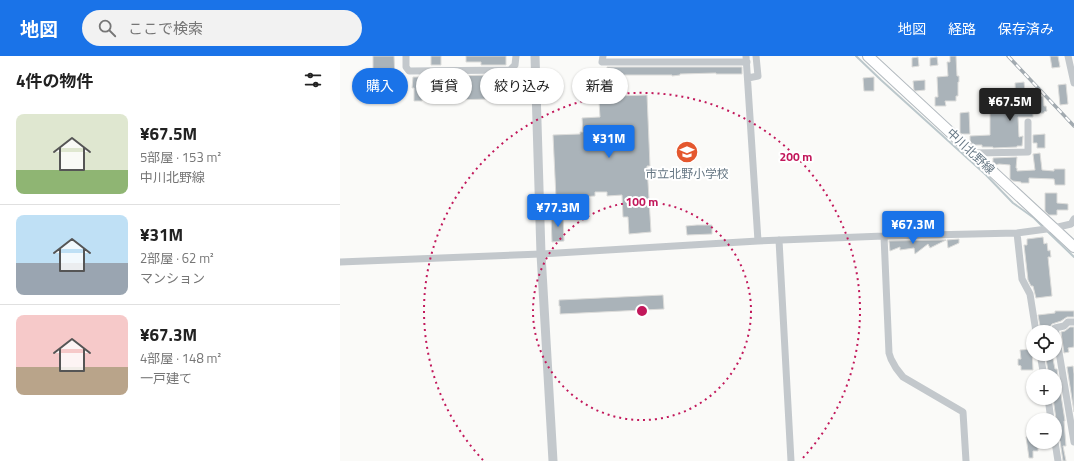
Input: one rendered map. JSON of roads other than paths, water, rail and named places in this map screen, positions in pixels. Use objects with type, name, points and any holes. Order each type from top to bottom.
[{"type":"main road","name":"中川北野線","points":[[868,56],[1052,229],[1074,247]]},
{"type":"street","points":[[406,56],[406,67],[409,71],[510,70],[515,65],[516,56]]},
{"type":"street","points":[[535,56],[541,254],[553,461]]},
{"type":"street","points":[[603,56],[602,62],[747,59],[758,241]]},
{"type":"street","points":[[748,78],[758,76],[756,56]]},
{"type":"street","points":[[1068,56],[1074,83]]},
{"type":"street","points":[[972,153],[1028,152],[1028,122]]},
{"type":"street","points":[[340,262],[541,254],[779,240],[1017,233],[1052,229],[1072,224],[1074,219]]},
{"type":"street","points":[[1017,233],[1022,279],[1030,294],[1035,325]]},
{"type":"street","points":[[884,236],[889,353],[891,359],[903,377],[963,412],[966,461]]},
{"type":"street","points":[[779,240],[791,461]]},
{"type":"street","points":[[1074,322],[1068,322],[1064,326],[1055,328],[1074,442]]},
{"type":"street","points":[[1056,449],[1058,461]]},
{"type":"waterway","points":[[856,56],[986,175],[1013,203],[1034,218],[1044,228]]},
{"type":"waterway","points":[[1047,231],[1074,257]]},
{"type":"railway","points":[[1008,56],[1074,126]]},
{"type":"place","name":"市立北野小学校","points":[[687,152]]}]
